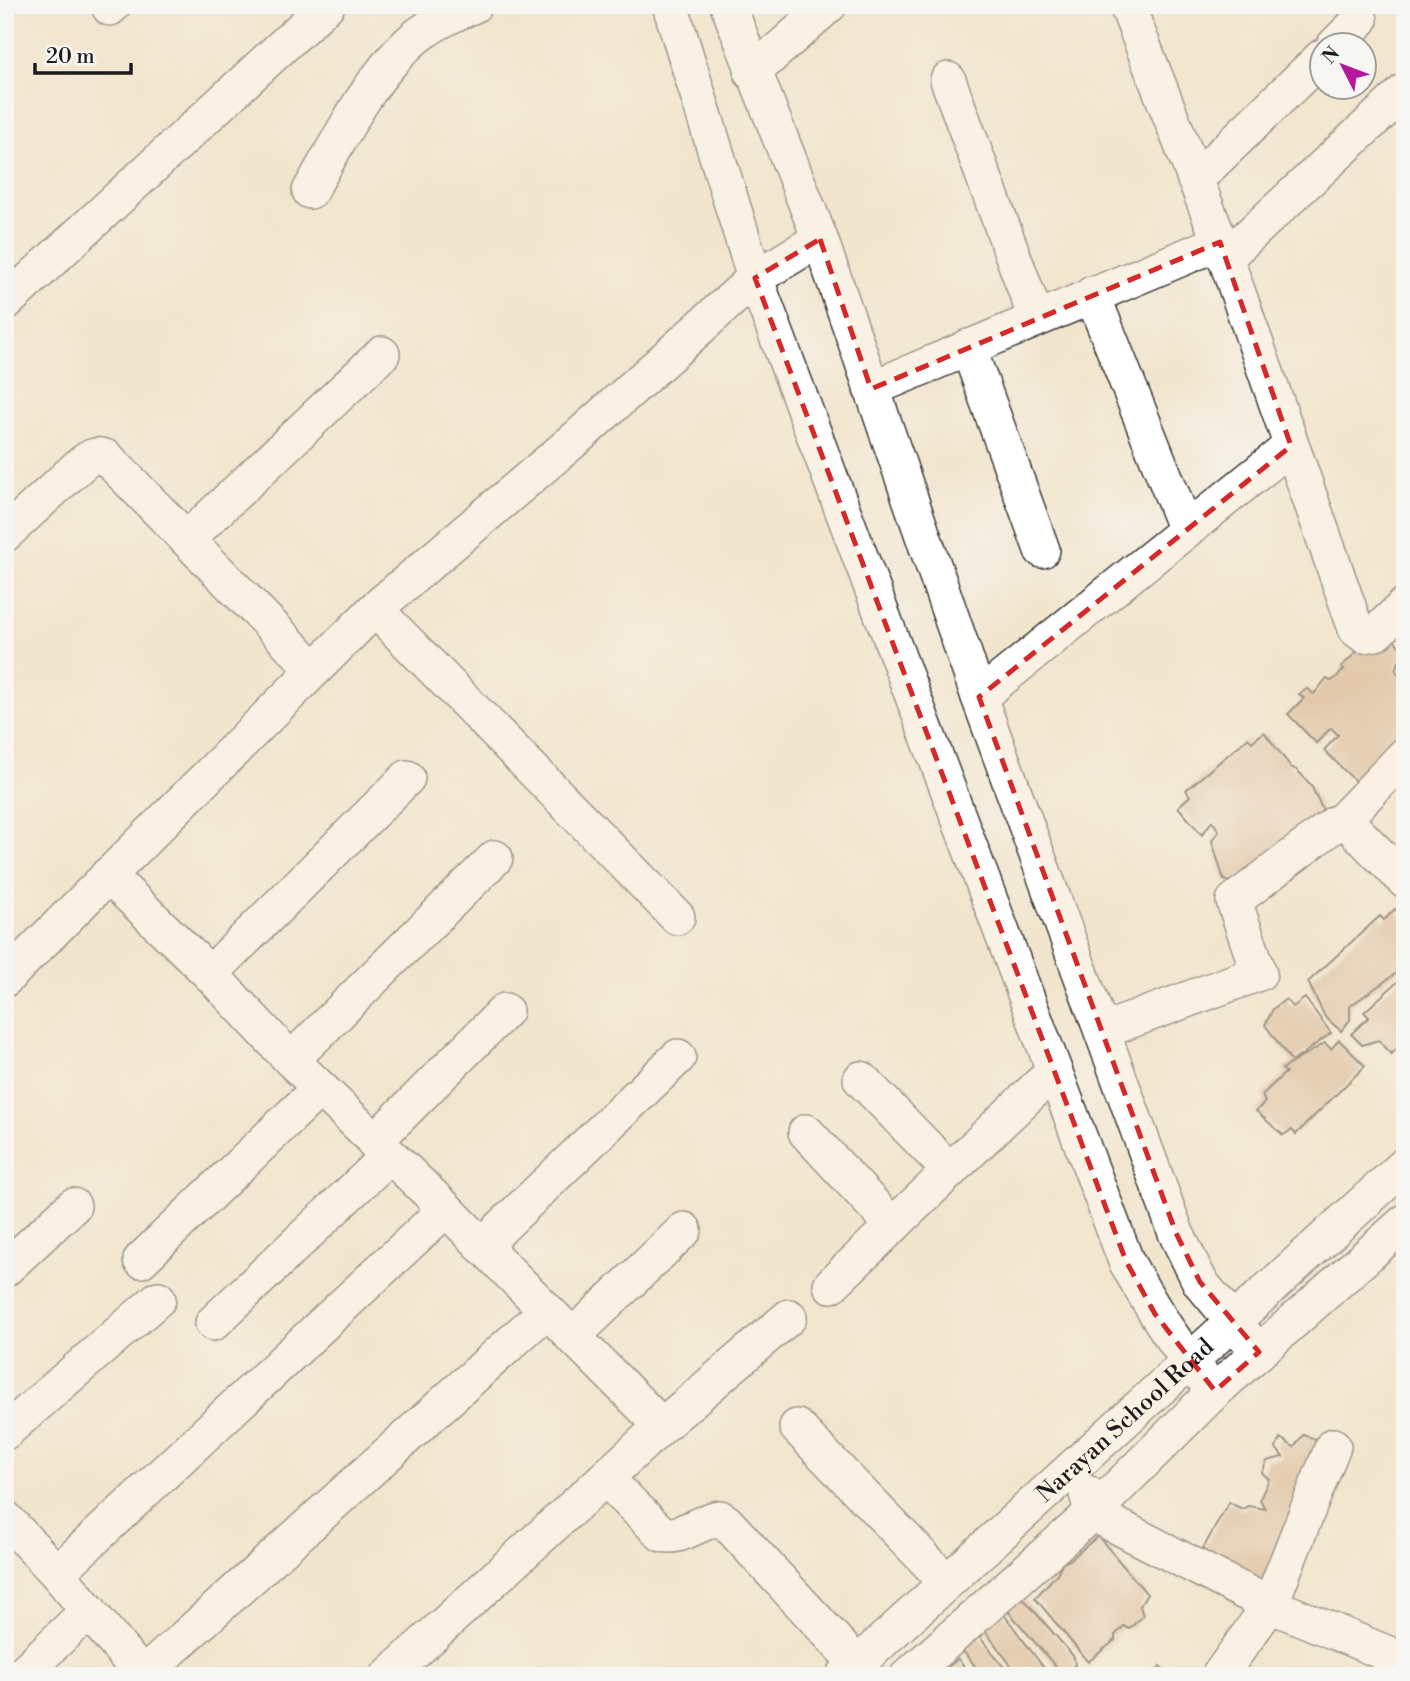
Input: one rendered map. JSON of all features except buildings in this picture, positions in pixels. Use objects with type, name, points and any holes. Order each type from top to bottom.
[{"type":"street","points":[[5,303],[327,5]]},
{"type":"street","points":[[310,191],[377,79],[409,43],[447,16],[474,5]]},
{"type":"street","points":[[670,5],[755,278],[1125,1261],[1155,1314],[1188,1361],[1215,1391]]},
{"type":"street","points":[[728,5],[752,73],[820,239],[979,697],[1176,1233],[1200,1282],[1259,1352]]},
{"type":"street","points":[[752,73],[829,5]]},
{"type":"street","points":[[1133,8],[1356,629],[1364,635],[1376,633],[1405,605]]},
{"type":"street","points":[[1348,32],[1360,20]]},
{"type":"street","points":[[1195,180],[1308,71]]},
{"type":"street","points":[[948,80],[1036,318]]},
{"type":"street","points":[[871,389],[1092,294],[1222,250],[1405,91]]},
{"type":"street","points":[[5,979],[375,609],[579,436],[755,278],[820,239]]},
{"type":"street","points":[[1092,294],[1186,530]]},
{"type":"street","points":[[968,347],[1042,550]]},
{"type":"street","points":[[187,539],[382,354]]},
{"type":"street","points":[[979,697],[1291,446]]},
{"type":"street","points":[[5,534],[80,464],[98,454],[107,458],[314,669]]},
{"type":"street","points":[[375,609],[677,917]]},
{"type":"street","points":[[1102,1031],[1259,973],[1234,901],[1342,821],[1405,755]]},
{"type":"street","points":[[211,974],[407,778]]},
{"type":"street","points":[[1342,821],[1350,825],[1405,881]]},
{"type":"street","points":[[291,1060],[495,858]]},
{"type":"street","points":[[108,876],[211,974],[291,1060],[446,1209],[662,1426]]},
{"type":"street","points":[[213,1322],[382,1149],[505,1011]]},
{"type":"street","points":[[482,1246],[678,1057]]},
{"type":"street","points":[[831,1286],[1054,1070]]},
{"type":"street","points":[[861,1079],[950,1171]]},
{"type":"street","points":[[141,1260],[320,1088]]},
{"type":"street","points":[[806,1132],[893,1226]]},
{"type":"street","name":"Narayan School Road","points":[[851,1670],[1405,1165]]},
{"type":"street","points":[[5,1269],[73,1206]]},
{"type":"street","points":[[57,1573],[446,1209]]},
{"type":"street","points":[[908,1676],[1093,1513],[1215,1391],[1405,1222]]},
{"type":"street","points":[[572,1337],[684,1230]]},
{"type":"street","points":[[5,1432],[158,1299]]},
{"type":"street","points":[[5,1518],[57,1573],[143,1675],[546,1311]]},
{"type":"street","points":[[388,1676],[662,1426],[789,1317]]},
{"type":"street","points":[[797,1427],[946,1581]]},
{"type":"street","points":[[1219,1676],[1270,1605],[1333,1446]]},
{"type":"street","points":[[1080,1462],[1093,1513],[1270,1605],[1405,1661]]},
{"type":"street","points":[[605,1478],[662,1534],[673,1535],[712,1519],[720,1518],[726,1522],[851,1670]]},
{"type":"street","points":[[20,1676],[89,1610]]},
{"type":"highlighted area","points":[[820,239],[871,389],[1220,242],[1291,446],[979,697],[1176,1233],[1200,1282],[1259,1352],[1215,1391],[1155,1314],[1126,1261],[755,278]]}]
